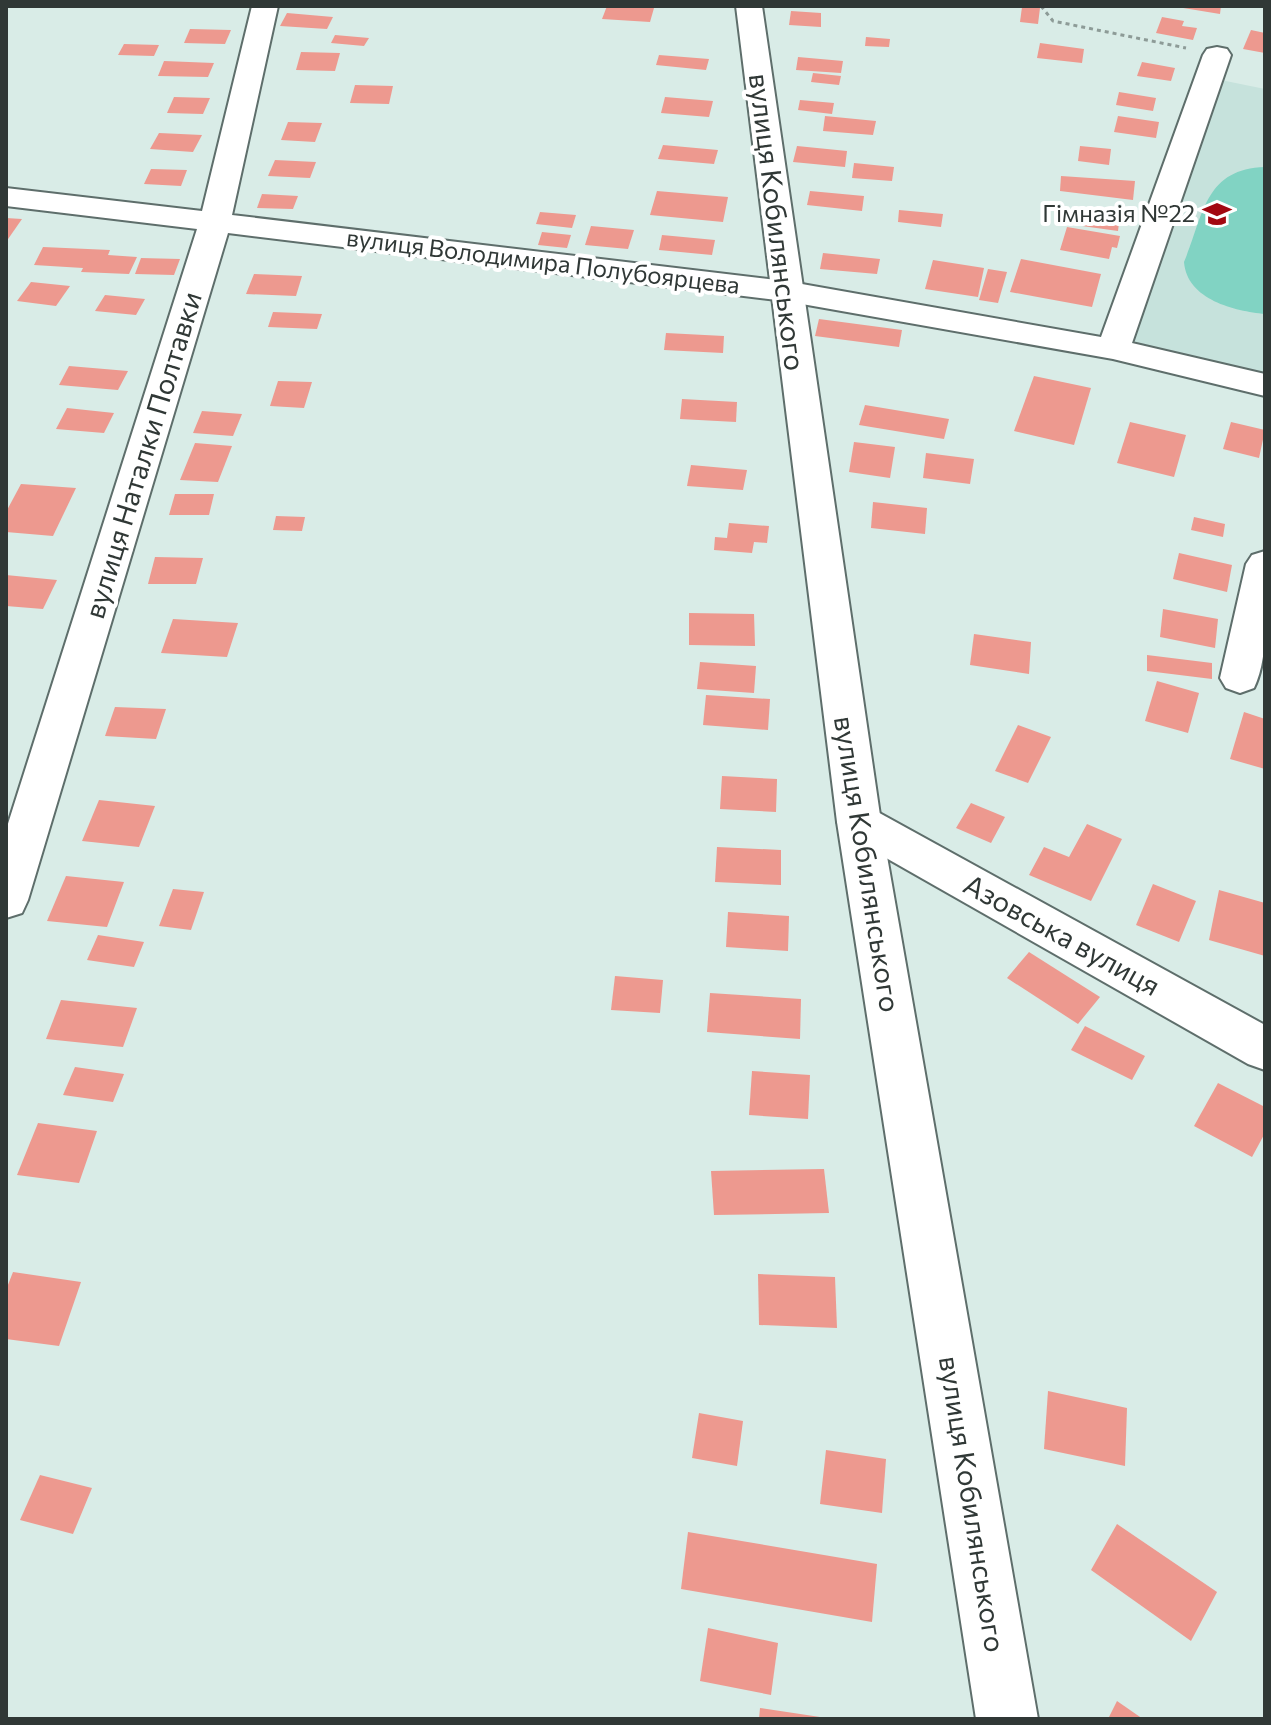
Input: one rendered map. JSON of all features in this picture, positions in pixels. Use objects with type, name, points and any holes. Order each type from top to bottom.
[{"type":"street","name":"вулиця Наталки Полтавки","points":[[6,900],[215,223],[265,6]]},
{"type":"street","name":"вулиця Кобилянського","points":[[749,6],[859,822],[1007,1719]]},
{"type":"street","points":[[1113,349],[1217,55]]},
{"type":"street","name":"вулиця Володимира Полубоярцева","points":[[6,197],[785,291],[1113,349],[1265,385]]},
{"type":"street","points":[[1240,678],[1265,564]]},
{"type":"street","name":"Азовська вулиця","points":[[859,822],[1265,1049]]},
{"type":"path","points":[[1041,6],[1053,21],[1217,55]]},
{"type":"shaded area","name":"Гімназія №22","points":[[1216,79],[1265,89],[1265,375],[1125,340]]},
{"type":"green space","points":[[1265,167],[1265,314],[1227,306],[1203,294],[1187,275],[1184,262],[1202,212],[1218,186],[1229,176]]},
{"type":"building","points":[[607,6],[654,8],[650,22],[602,19]]},
{"type":"building","points":[[1171,6],[1221,6],[1220,14]]},
{"type":"building","points":[[1022,7],[1040,8],[1038,24],[1020,22]]},
{"type":"building","points":[[791,11],[821,13],[821,27],[789,25]]},
{"type":"building","points":[[287,13],[333,17],[327,29],[280,26]]},
{"type":"building","points":[[1162,17],[1184,21],[1182,26],[1197,28],[1193,40],[1156,33]]},
{"type":"building","points":[[190,29],[231,30],[225,44],[184,43]]},
{"type":"building","points":[[1251,30],[1265,33],[1265,53],[1243,49]]},
{"type":"building","points":[[335,35],[369,38],[364,46],[331,43]]},
{"type":"building","points":[[866,37],[890,39],[889,47],[865,46]]},
{"type":"building","points":[[1040,43],[1084,49],[1082,63],[1037,58]]},
{"type":"building","points":[[124,44],[159,45],[154,56],[118,55]]},
{"type":"building","points":[[301,52],[340,53],[335,71],[296,70]]},
{"type":"building","points":[[659,55],[709,59],[706,70],[656,65]]},
{"type":"building","points":[[798,57],[843,61],[841,73],[796,70]]},
{"type":"building","points":[[164,61],[214,63],[208,77],[158,76]]},
{"type":"building","points":[[1142,62],[1175,68],[1171,81],[1137,76]]},
{"type":"building","points":[[813,73],[841,76],[839,85],[811,82]]},
{"type":"building","points":[[355,85],[393,86],[389,104],[350,103]]},
{"type":"building","points":[[1119,92],[1156,98],[1153,111],[1116,105]]},
{"type":"building","points":[[174,97],[210,98],[203,114],[167,113]]},
{"type":"building","points":[[665,97],[713,101],[709,117],[661,113]]},
{"type":"building","points":[[800,100],[834,103],[832,114],[798,110]]},
{"type":"building","points":[[825,116],[876,121],[873,135],[823,131]]},
{"type":"building","points":[[1118,116],[1159,122],[1156,138],[1114,132]]},
{"type":"building","points":[[288,122],[322,123],[315,142],[281,140]]},
{"type":"building","points":[[159,133],[202,135],[193,152],[150,149]]},
{"type":"building","points":[[663,145],[718,150],[714,164],[658,159]]},
{"type":"building","points":[[797,146],[847,151],[845,167],[793,162]]},
{"type":"building","points":[[1080,146],[1111,149],[1109,165],[1078,161]]},
{"type":"building","points":[[275,160],[316,162],[310,178],[268,176]]},
{"type":"building","points":[[854,163],[894,167],[892,181],[852,178]]},
{"type":"building","points":[[151,169],[187,170],[181,186],[144,184]]},
{"type":"building","points":[[1061,176],[1135,181],[1133,200],[1060,191]]},
{"type":"building","points":[[657,191],[728,197],[723,222],[650,215]]},
{"type":"building","points":[[810,191],[864,196],[862,211],[807,205]]},
{"type":"building","points":[[262,194],[298,196],[293,209],[257,208]]},
{"type":"building","points":[[1084,209],[1120,214],[1118,231],[1082,226]]},
{"type":"building","points":[[899,210],[943,214],[941,227],[898,222]]},
{"type":"building","points":[[540,212],[576,215],[572,228],[536,224]]},
{"type":"building","points":[[6,218],[22,219],[6,242]]},
{"type":"building","points":[[591,226],[634,230],[628,249],[585,245]]},
{"type":"building","points":[[1067,227],[1120,236],[1117,248],[1112,247],[1109,259],[1060,250]]},
{"type":"building","points":[[542,232],[571,235],[567,248],[538,245]]},
{"type":"building","points":[[662,235],[715,240],[712,255],[659,250]]},
{"type":"building","points":[[43,247],[110,250],[108,255],[137,257],[129,274],[81,272],[83,268],[34,265]]},
{"type":"building","points":[[823,253],[880,259],[877,274],[820,269]]},
{"type":"building","points":[[141,258],[180,259],[174,275],[135,274]]},
{"type":"building","points":[[1021,259],[1101,274],[1092,307],[1010,292]]},
{"type":"building","points":[[933,260],[984,268],[978,297],[925,289]]},
{"type":"building","points":[[988,269],[1007,272],[998,303],[979,300]]},
{"type":"building","points":[[254,274],[302,276],[296,296],[246,294]]},
{"type":"building","points":[[31,282],[70,286],[56,306],[17,301]]},
{"type":"building","points":[[105,295],[145,299],[136,315],[95,311]]},
{"type":"building","points":[[273,312],[322,314],[317,329],[268,327]]},
{"type":"building","points":[[819,319],[902,330],[899,347],[815,336]]},
{"type":"building","points":[[666,333],[724,336],[723,353],[664,350]]},
{"type":"building","points":[[69,366],[128,371],[118,390],[59,385]]},
{"type":"building","points":[[1034,376],[1091,388],[1074,445],[1014,431]]},
{"type":"building","points":[[278,381],[312,382],[304,408],[270,406]]},
{"type":"building","points":[[682,399],[737,402],[736,422],[680,419]]},
{"type":"building","points":[[865,405],[949,419],[944,439],[859,425]]},
{"type":"building","points":[[67,408],[114,413],[104,433],[56,429]]},
{"type":"building","points":[[202,411],[242,414],[233,436],[193,433]]},
{"type":"building","points":[[1130,422],[1186,435],[1174,477],[1117,463]]},
{"type":"building","points":[[1231,422],[1265,430],[1259,458],[1223,449]]},
{"type":"building","points":[[854,442],[895,447],[890,478],[849,472]]},
{"type":"building","points":[[195,443],[232,446],[218,482],[180,480]]},
{"type":"building","points":[[926,453],[974,459],[970,484],[923,478]]},
{"type":"building","points":[[691,465],[747,470],[743,490],[687,486]]},
{"type":"building","points":[[21,484],[76,488],[53,536],[6,532],[6,512]]},
{"type":"building","points":[[175,494],[214,494],[209,515],[169,515]]},
{"type":"building","points":[[873,502],[927,508],[925,534],[871,528]]},
{"type":"building","points":[[276,516],[305,517],[302,531],[273,530]]},
{"type":"building","points":[[1194,517],[1225,524],[1223,537],[1191,530]]},
{"type":"building","points":[[729,523],[769,526],[767,543],[754,542],[752,553],[714,550],[715,537],[727,538]]},
{"type":"building","points":[[1179,553],[1232,565],[1227,592],[1173,579]]},
{"type":"building","points":[[155,557],[203,558],[196,584],[148,584]]},
{"type":"building","points":[[6,575],[57,580],[43,609],[6,606]]},
{"type":"building","points":[[1163,609],[1218,619],[1215,648],[1160,637]]},
{"type":"building","points":[[689,613],[754,614],[755,646],[689,645]]},
{"type":"building","points":[[173,619],[238,623],[227,657],[161,653]]},
{"type":"building","points":[[974,634],[1031,642],[1029,674],[970,665]]},
{"type":"building","points":[[1147,655],[1212,663],[1212,679],[1147,671]]},
{"type":"building","points":[[700,662],[756,666],[754,693],[697,689]]},
{"type":"building","points":[[1157,681],[1199,693],[1188,733],[1145,721]]},
{"type":"building","points":[[706,695],[770,699],[768,730],[703,725]]},
{"type":"building","points":[[115,707],[166,709],[156,739],[105,736]]},
{"type":"building","points":[[1244,712],[1265,719],[1265,769],[1230,759]]},
{"type":"building","points":[[1018,725],[1051,737],[1028,783],[995,771]]},
{"type":"building","points":[[722,776],[777,779],[776,812],[720,809]]},
{"type":"building","points":[[99,800],[155,806],[139,847],[82,841]]},
{"type":"building","points":[[971,803],[1005,817],[991,843],[956,828]]},
{"type":"building","points":[[1087,824],[1122,839],[1091,901],[1029,875],[1044,847],[1069,857]]},
{"type":"building","points":[[717,847],[781,850],[781,885],[715,882]]},
{"type":"building","points":[[66,876],[124,882],[107,927],[47,921]]},
{"type":"building","points":[[1153,884],[1196,901],[1179,942],[1136,925]]},
{"type":"building","points":[[173,889],[204,892],[191,930],[159,926]]},
{"type":"building","points":[[1219,890],[1265,903],[1265,956],[1209,940]]},
{"type":"building","points":[[728,912],[789,916],[788,951],[726,947]]},
{"type":"building","points":[[98,935],[144,942],[134,967],[87,960]]},
{"type":"building","points":[[1029,952],[1100,997],[1078,1024],[1007,978]]},
{"type":"building","points":[[615,976],[663,980],[660,1013],[611,1010]]},
{"type":"building","points":[[710,993],[801,999],[800,1039],[707,1032]]},
{"type":"building","points":[[61,1000],[137,1008],[123,1047],[46,1039]]},
{"type":"building","points":[[1085,1026],[1145,1056],[1132,1080],[1071,1050]]},
{"type":"building","points":[[75,1067],[124,1074],[113,1102],[63,1095]]},
{"type":"building","points":[[752,1071],[810,1075],[808,1119],[749,1115]]},
{"type":"building","points":[[1218,1083],[1265,1107],[1265,1133],[1252,1157],[1194,1126]]},
{"type":"building","points":[[38,1123],[97,1131],[79,1183],[17,1175]]},
{"type":"building","points":[[824,1169],[829,1213],[714,1215],[711,1171]]},
{"type":"building","points":[[13,1272],[81,1282],[59,1346],[6,1339],[6,1290]]},
{"type":"building","points":[[758,1274],[835,1277],[837,1328],[759,1325]]},
{"type":"building","points":[[1048,1391],[1127,1408],[1125,1466],[1044,1449]]},
{"type":"building","points":[[699,1413],[743,1421],[737,1466],[692,1458]]},
{"type":"building","points":[[826,1450],[886,1459],[882,1513],[820,1504]]},
{"type":"building","points":[[40,1475],[92,1488],[73,1534],[20,1520]]},
{"type":"building","points":[[1117,1524],[1217,1592],[1191,1641],[1091,1570]]},
{"type":"building","points":[[688,1532],[877,1564],[872,1622],[681,1589]]},
{"type":"building","points":[[708,1628],[778,1643],[771,1695],[700,1681]]},
{"type":"building","points":[[1117,1701],[1143,1719],[1108,1719]]},
{"type":"building","points":[[760,1708],[820,1717],[759,1719]]},
{"type":"place","name":"Гімназія №22","points":[[1217,214]]}]
